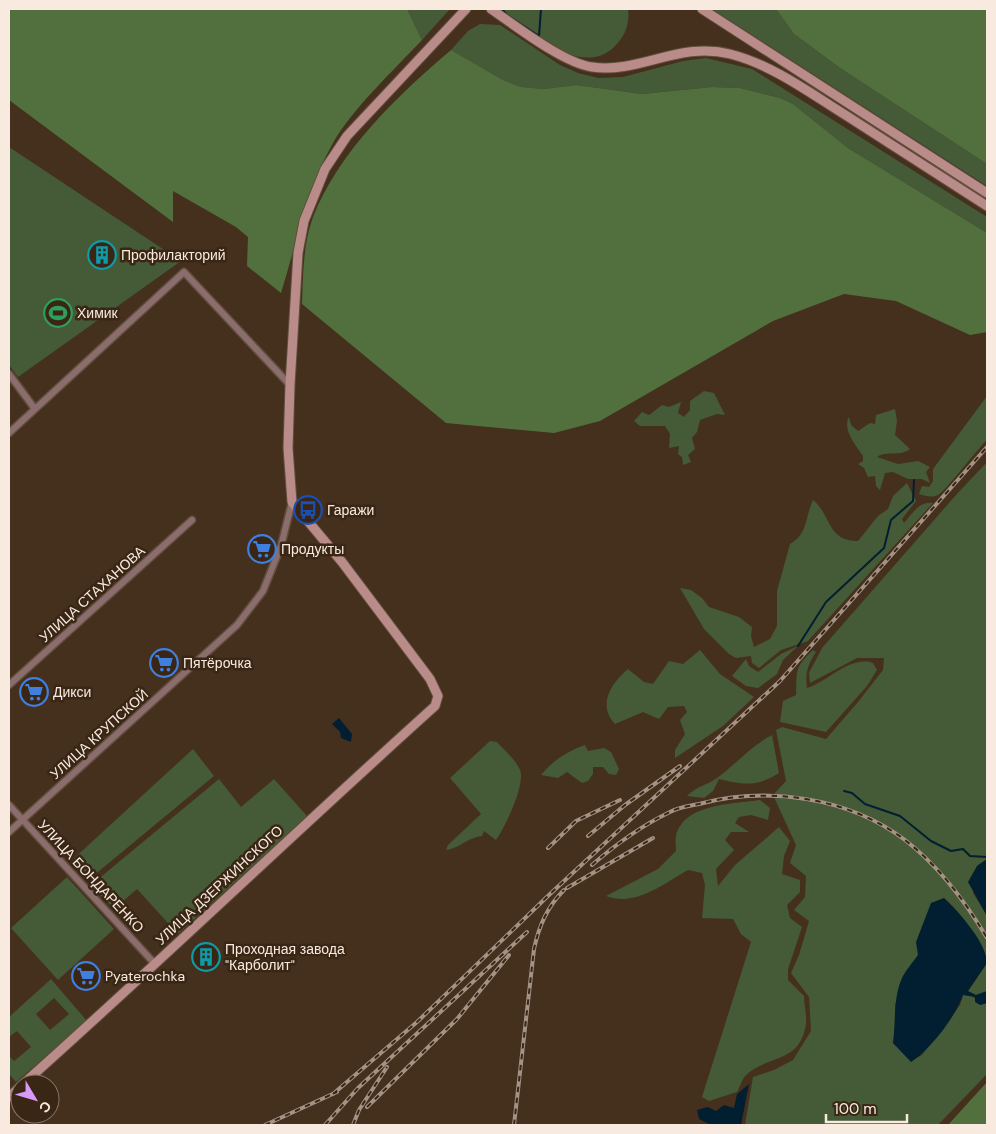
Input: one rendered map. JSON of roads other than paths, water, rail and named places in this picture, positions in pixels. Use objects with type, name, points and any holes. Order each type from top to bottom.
[{"type":"main road","points":[[292,502],[288,448],[290,385],[298,253],[304,221],[325,169],[346,136],[466,9]]},
{"type":"main road","points":[[491,9],[563,56],[586,66],[619,67],[668,54],[704,50],[730,54],[754,62],[794,83],[987,206]]},
{"type":"main road","points":[[702,9],[987,193]]},
{"type":"main road","name":"УЛИЦА ДЗЕРЖИНСКОГО","points":[[34,1074],[155,964],[312,816],[435,706],[438,696],[430,679],[342,562],[292,502]]},
{"type":"street","points":[[9,433],[184,272],[290,385]]},
{"type":"street","points":[[9,374],[36,409]]},
{"type":"street","name":"УЛИЦА КРУПСКОЙ","points":[[9,832],[237,625],[260,597],[266,584],[281,546],[292,502]]},
{"type":"street","name":"УЛИЦА СТАХАНОВА","points":[[9,686],[192,520]]},
{"type":"street","name":"УЛИЦА БОНДАРЕНКО","points":[[9,805],[155,964]]},
{"type":"water","points":[[339,718],[352,734],[351,742],[341,738],[340,732],[332,724]]},
{"type":"water","points":[[987,859],[987,916],[968,882],[977,866]]},
{"type":"water","points":[[944,898],[964,919],[977,937],[986,955],[987,963],[968,991],[976,995],[987,991],[987,1003],[980,1005],[975,1002],[975,997],[963,995],[955,1013],[941,1032],[911,1062],[893,1043],[897,994],[902,978],[918,955],[916,942],[931,903]]},
{"type":"water","points":[[749,1084],[741,1125],[711,1125],[699,1119],[697,1110],[708,1107],[716,1111],[724,1105],[734,1108],[737,1094]]},
{"type":"waterway","points":[[502,9],[507,15],[539,36],[541,9]]},
{"type":"waterway","points":[[798,646],[826,602],[884,548],[891,520],[913,501],[914,480]]},
{"type":"waterway","points":[[844,791],[852,793],[865,804],[900,816],[931,841],[951,851],[963,849],[970,856],[987,857]]},
{"type":"railway","points":[[333,1094],[417,1022],[550,894],[780,681],[987,447]]},
{"type":"railway","points":[[588,836],[625,805],[680,766]]},
{"type":"railway","points":[[592,865],[640,829],[677,809],[725,799],[752,796],[806,799],[833,805],[858,814],[883,825],[905,840],[941,873],[970,911],[987,938]]},
{"type":"railway","points":[[548,848],[576,821],[620,800]]},
{"type":"railway","points":[[567,888],[653,838]]},
{"type":"railway","points":[[514,1125],[534,949],[544,917],[564,890]]},
{"type":"railway","points":[[325,1125],[358,1088],[527,932]]},
{"type":"railway","points":[[367,1107],[457,1019],[509,955]]},
{"type":"railway","points":[[353,1125],[359,1110],[387,1067]]},
{"type":"railway","points":[[265,1125],[337,1092]]},
{"type":"place","name":"Профилакторий","points":[[102,255]]},
{"type":"place","name":"Химик","points":[[58,313]]},
{"type":"place","name":"Гаражи","points":[[308,510]]},
{"type":"place","name":"Продукты","points":[[262,549]]},
{"type":"place","name":"Пятёрочка","points":[[164,663]]},
{"type":"place","name":"Дикси","points":[[34,692]]},
{"type":"place","name":"Проходная завода \"Карболит\"","points":[[206,957]]},
{"type":"place","name":"Pyaterochka","points":[[86,976]]}]
